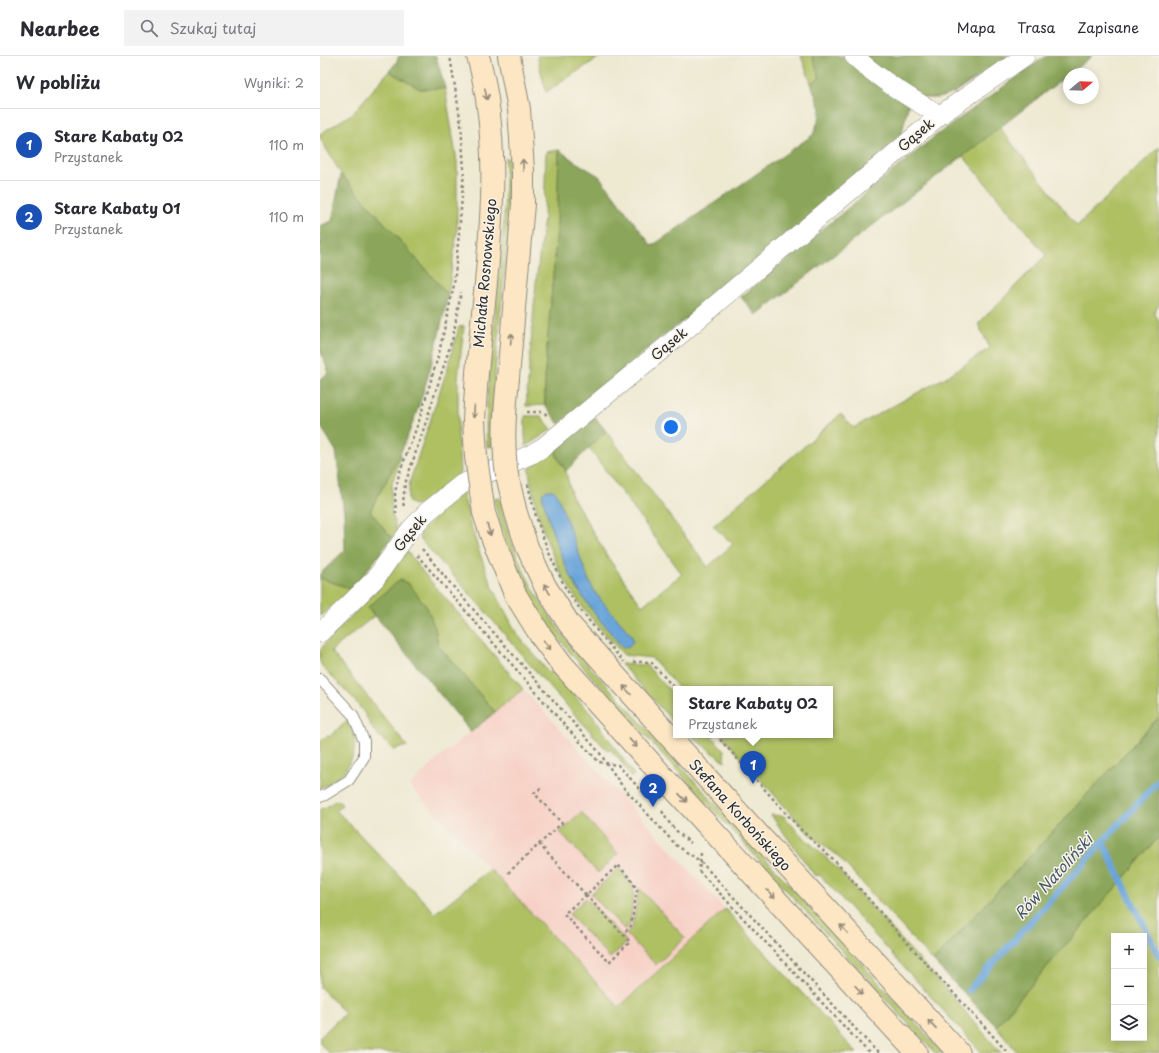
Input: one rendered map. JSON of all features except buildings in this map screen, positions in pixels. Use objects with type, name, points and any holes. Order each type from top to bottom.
[{"type":"street","name":"Michała Rosnowskiego","points":[[478,56],[488,103],[491,136],[492,218],[474,420],[484,513],[512,588],[528,616],[560,663],[917,1053]]},
{"type":"street","points":[[509,56],[519,109],[523,170],[523,204],[506,399],[504,443],[517,477]]},
{"type":"street","points":[[854,56],[887,83],[916,102],[940,115]]},
{"type":"street","name":"Gąsek","points":[[320,633],[375,579],[410,530],[427,512],[462,484],[532,454],[542,448],[669,344],[940,115],[1025,56]]},
{"type":"street","name":"Stefana Korbońskiego","points":[[517,477],[516,513],[527,547],[545,586],[568,624],[672,740],[959,1053]]},
{"type":"lane","points":[[320,679],[353,715],[364,741],[364,757],[349,780],[320,797]]},
{"type":"path","points":[[404,509],[403,503],[405,484],[453,337],[461,288]]},
{"type":"path","points":[[523,412],[544,412],[552,421]]},
{"type":"path","points":[[517,477],[532,507],[540,532],[565,586],[601,636],[624,662],[651,662],[673,687]]},
{"type":"path","points":[[419,545],[450,583],[599,752],[624,787],[643,809],[676,845],[700,861],[878,1053]]},
{"type":"path","points":[[719,738],[801,830],[847,874],[899,934],[1008,1053]]},
{"type":"path","points":[[508,872],[562,823],[534,793],[541,788]]},
{"type":"path","points":[[539,844],[586,894],[630,942],[609,962],[564,914],[586,894],[618,865],[633,882],[637,890],[631,926],[623,934]]},
{"type":"shaded area","points":[[523,689],[725,909],[620,1007],[490,869],[409,786],[442,755]]},
{"type":"green space","points":[[399,56],[436,56],[445,88],[420,89],[389,71],[396,63]]},
{"type":"green space","points":[[537,56],[601,56],[546,92]]},
{"type":"green space","points":[[801,56],[812,56],[820,79],[811,83]]},
{"type":"green space","points":[[812,56],[846,56],[909,102],[901,137],[726,289],[658,340],[559,424],[545,405],[545,371],[557,230],[559,150],[599,176],[652,246],[813,135],[820,116],[820,109],[811,83],[820,78]]},
{"type":"green space","points":[[859,56],[1010,56],[954,93],[938,98],[920,98]]},
{"type":"green space","points":[[1046,56],[1092,56],[1077,68],[1063,68],[1063,78],[756,315],[741,297],[934,137]]},
{"type":"green space","points":[[389,71],[420,89],[445,88],[457,162],[457,232],[448,295],[341,174],[320,138],[320,134],[353,113]]},
{"type":"green space","points":[[999,127],[1077,226],[1159,147],[1159,305],[1154,313],[1159,320],[1159,717],[933,961],[837,855],[809,834],[724,738],[833,738],[833,686],[677,686],[652,658],[624,655],[584,608],[569,588],[563,577],[545,536],[537,511],[529,469],[554,447],[558,458],[566,471],[571,494],[607,556],[642,606],[682,574],[589,448],[606,431],[708,567],[733,544],[713,526],[841,414],[853,428],[946,377],[990,348],[978,324],[1046,255],[963,156]]},
{"type":"green space","points":[[559,150],[557,230],[545,371],[545,405],[526,406],[536,282],[544,218],[546,152]]},
{"type":"green space","points":[[509,158],[511,189],[509,226],[496,360],[492,423],[493,446],[487,447],[487,401],[503,233],[505,159]]},
{"type":"green space","points":[[341,174],[448,295],[434,356],[416,415],[400,454],[370,511],[392,538],[352,589],[320,578],[320,574],[345,550],[344,513],[336,451],[320,425],[320,379],[329,373],[320,349],[320,226],[332,221]]},
{"type":"green space","points":[[464,326],[458,378],[460,473],[420,504],[414,505],[409,502],[408,498],[410,481],[446,373],[459,327]]},
{"type":"green space","points":[[525,416],[541,416],[552,429],[526,446],[525,435]]},
{"type":"green space","points":[[594,416],[606,431],[566,471],[558,458],[554,447]]},
{"type":"green space","points":[[400,453],[401,456],[392,483],[391,509],[397,532],[392,538],[370,512]]},
{"type":"green space","points":[[463,492],[469,520],[492,586],[517,634],[550,674],[553,672],[593,716],[634,775],[631,777],[620,760],[610,749],[607,750],[537,673],[478,603],[420,539],[422,531],[441,511]]},
{"type":"green space","points":[[500,498],[518,559],[537,595],[559,630],[572,647],[943,1053],[935,1053],[557,637],[533,601],[522,582],[514,563],[499,522],[494,499]]},
{"type":"green space","points":[[407,551],[423,572],[523,689],[495,712],[438,645],[435,628],[368,607],[374,616],[331,651],[407,746],[393,750],[374,731],[363,711],[351,696],[323,668],[320,662],[320,651],[383,583]]},
{"type":"green space","points":[[320,578],[352,589],[320,616]]},
{"type":"green space","points":[[400,580],[409,584],[427,607],[435,628],[438,645],[495,712],[471,732],[368,607]]},
{"type":"green space","points":[[621,664],[646,665],[673,694],[673,722]]},
{"type":"green space","points":[[1159,717],[1159,837],[996,1026],[933,961]]},
{"type":"green space","points":[[347,720],[355,741],[351,760],[339,777],[320,788],[320,742],[327,735],[329,737]]},
{"type":"green space","points":[[694,738],[713,738],[724,750],[725,762]]},
{"type":"green space","points":[[335,801],[339,801],[342,805],[336,811],[435,913],[490,869],[619,1007],[725,909],[857,1053],[329,1053],[320,1044],[320,1037],[345,1013],[320,987],[320,809],[325,808]]},
{"type":"green space","points":[[581,812],[618,854],[598,873],[560,832]]},
{"type":"green space","points":[[771,815],[784,816],[798,832],[834,865],[952,996],[1001,1053],[982,1053],[820,875],[815,876]]},
{"type":"green space","points":[[1159,837],[1159,1053],[1018,1053],[996,1026]]},
{"type":"green space","points":[[619,868],[633,886],[634,892],[630,924],[625,930],[591,894]]},
{"type":"green space","points":[[639,888],[685,938],[656,965],[626,934],[632,928]]},
{"type":"green space","points":[[586,898],[627,942],[610,958],[569,914]]},
{"type":"water","points":[[547,490],[553,490],[557,494],[589,581],[596,594],[633,638],[633,641],[629,647],[623,648],[591,608],[574,583],[557,546],[549,519],[542,494]]},
{"type":"waterway","name":"Rów Natoliński","points":[[969,990],[1159,780]]},
{"type":"waterway","points":[[1103,843],[1159,956]]},
{"type":"place","name":"Stare Kabaty 02","points":[[753,784]]},
{"type":"place","name":"Stare Kabaty 01","points":[[653,807]]}]
